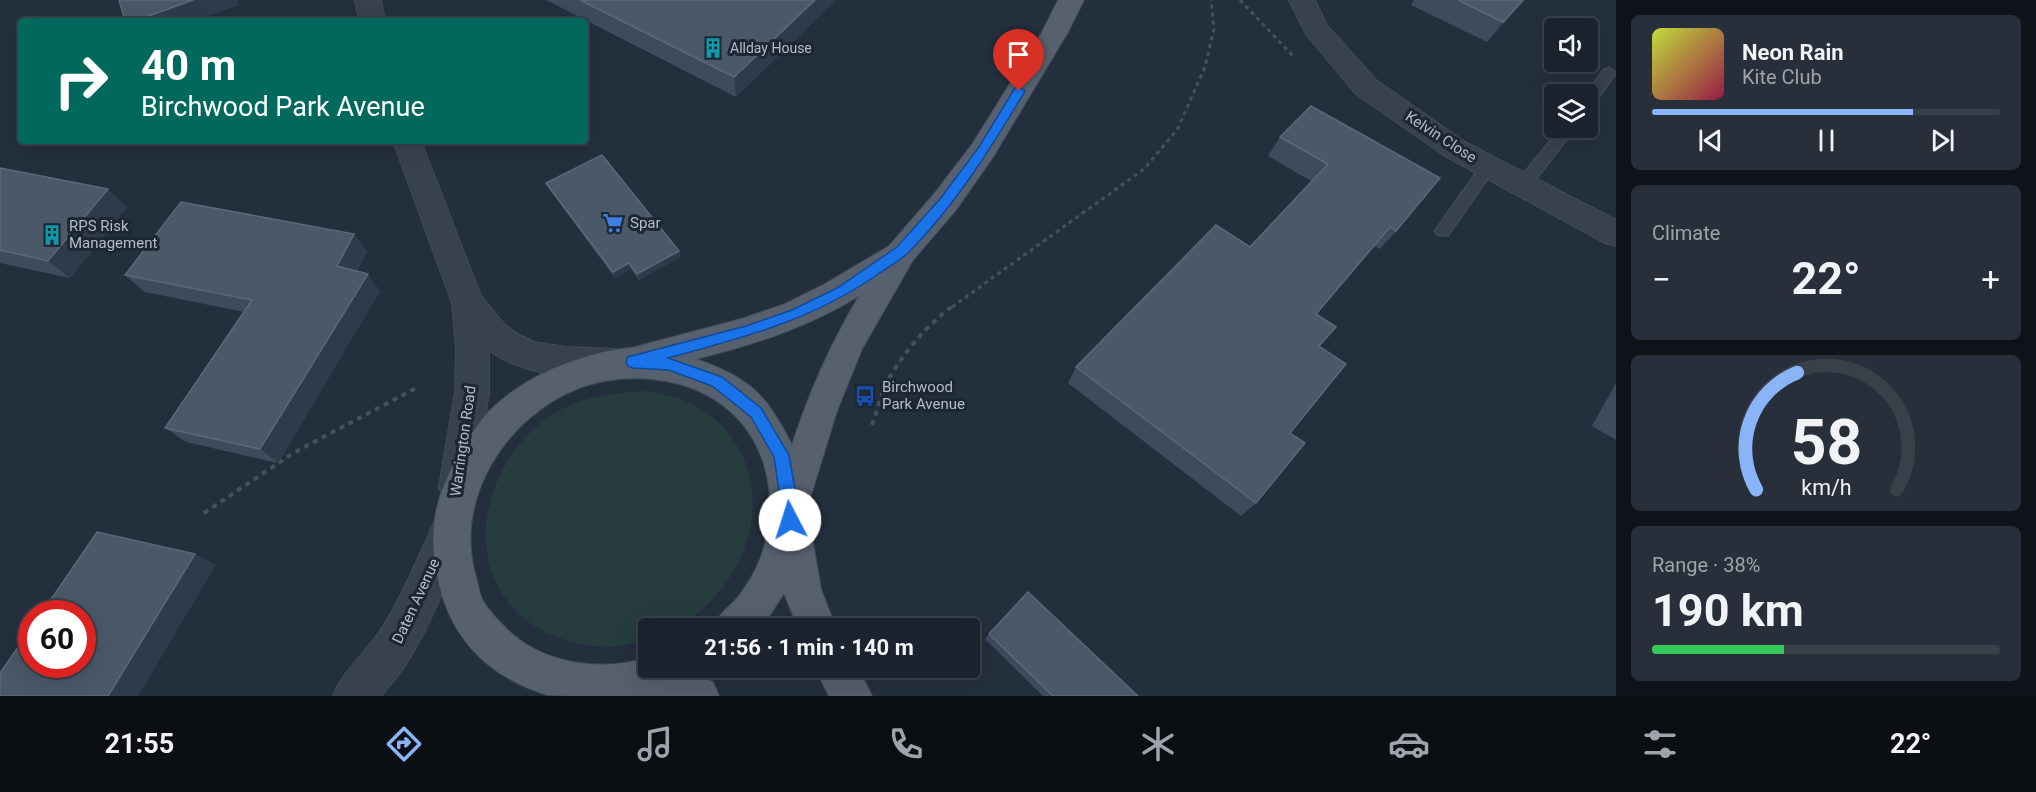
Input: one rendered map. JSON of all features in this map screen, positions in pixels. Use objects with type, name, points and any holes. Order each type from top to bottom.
[{"type":"main road","points":[[744,618],[754,609],[780,561],[790,513],[820,411],[848,344],[902,251],[945,202],[983,150],[1055,32],[1071,0]]},
{"type":"main road","points":[[699,696],[619,684],[550,678],[501,651],[466,610],[450,559],[452,518],[475,455],[499,423],[521,404],[563,378],[590,368],[625,362],[746,332],[796,314],[842,292],[902,251]]},
{"type":"main road","points":[[625,362],[669,364],[717,381],[756,412],[781,455],[802,589],[813,618]]},
{"type":"main road","points":[[619,684],[647,678]]},
{"type":"main road","points":[[841,678],[852,696]]},
{"type":"street","points":[[368,0],[371,18]]},
{"type":"street","name":"Kelvin Close","points":[[1302,0],[1315,28],[1366,87],[1455,149],[1616,234]]},
{"type":"street","name":"Warrington Road","points":[[408,144],[468,303],[472,348],[472,392],[452,518]]},
{"type":"street","name":"Warrington Road","points":[[468,303],[491,333],[516,351],[560,361],[625,362]]},
{"type":"street","name":"Daten Avenue","points":[[353,696],[393,650],[412,613],[452,518]]},
{"type":"street","points":[[556,696],[619,684]]},
{"type":"lane","points":[[1598,89],[1610,73]]},
{"type":"lane","points":[[1523,185],[1560,138]]},
{"type":"lane","points":[[1443,231],[1488,167]]},
{"type":"path","points":[[872,425],[886,386],[903,359],[935,319],[1144,169],[1177,130],[1206,67],[1214,29],[1212,0]]},
{"type":"path","points":[[204,513],[295,452],[418,387]]},
{"type":"green space","points":[[644,391],[677,398],[696,406],[719,423],[736,444],[747,468],[752,493],[752,519],[746,545],[734,570],[718,593],[697,614],[691,618],[638,618],[638,641],[607,647],[586,645],[556,637],[538,628],[511,605],[494,577],[486,546],[488,514],[497,482],[513,452],[536,427],[564,408],[584,400],[623,392]]},
{"type":"building","points":[[119,0],[193,0],[143,18],[124,18]]},
{"type":"building","name":"Allday House","points":[[580,0],[815,0],[734,77]]},
{"type":"building","points":[[1458,0],[1523,0],[1503,22]]},
{"type":"building","points":[[1311,106],[1440,178],[1396,231],[1390,227],[1316,314],[1336,327],[1319,346],[1346,364],[1290,433],[1305,443],[1256,503],[1076,367],[1216,225],[1250,247],[1328,164],[1280,137]]},
{"type":"building","name":"Spar","points":[[602,155],[679,251],[637,274],[629,263],[613,272],[546,183]]},
{"type":"building","name":"RPS Risk Management","points":[[0,168],[108,189],[48,261],[0,250]]},
{"type":"building","points":[[181,202],[354,234],[337,266],[368,274],[260,449],[165,428],[252,300],[125,275]]},
{"type":"building","points":[[97,532],[195,554],[108,696],[0,696],[0,673],[18,647],[18,678],[96,678],[96,600],[51,600]]},
{"type":"building","points":[[1028,592],[1138,696],[1053,696],[989,634]]},
{"type":"place","name":"Allday House","points":[[713,48]]},
{"type":"place","name":"Spar","points":[[613,223]]},
{"type":"place","name":"RPS Risk Management","points":[[52,235]]},
{"type":"place","name":"Birchwood Park Avenue","points":[[865,396]]},
{"type":"route","points":[[790,520],[781,455],[756,412],[717,381],[669,364],[633,362],[746,332],[796,314],[842,292],[902,251],[945,202],[983,150],[1019,91]]}]
